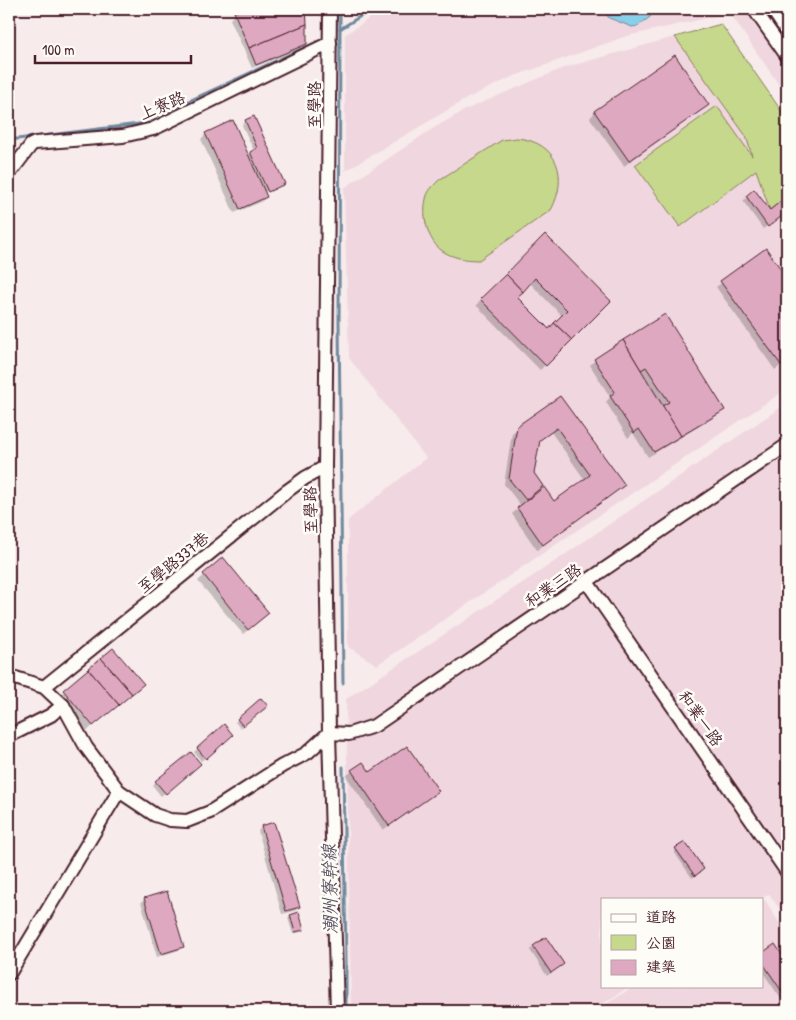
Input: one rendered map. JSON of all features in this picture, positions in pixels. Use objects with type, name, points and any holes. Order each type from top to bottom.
[{"type":"street","name":"至學路","points":[[330,9],[325,467],[329,733],[337,1011]]},
{"type":"street","points":[[754,9],[787,56]]},
{"type":"street","points":[[772,9],[787,31]]},
{"type":"street","name":"上寮路","points":[[9,174],[31,145],[35,143],[123,136],[153,129],[330,43]]},
{"type":"street","name":"和業三路","points":[[329,733],[349,734],[374,726],[787,445]]},
{"type":"street","name":"至學路337巷","points":[[44,687],[287,491],[325,467]]},
{"type":"street","name":"和業一路","points":[[587,582],[787,872]]},
{"type":"street","points":[[9,676],[44,687],[62,705],[86,747],[119,791],[155,815],[170,820],[187,821],[210,812],[282,766],[307,753],[329,733]]},
{"type":"street","points":[[9,736],[51,715],[62,705]]},
{"type":"street","points":[[9,974],[119,791]]},
{"type":"shaded area","points":[[383,9],[787,9],[787,97],[730,13],[627,36],[512,77],[468,98],[345,171],[345,35]]},
{"type":"shaded area","points":[[721,24],[787,119],[787,389],[377,665],[348,647],[348,520],[426,458],[349,358],[344,188],[432,129],[467,109],[563,68]]},
{"type":"shaded area","points":[[787,403],[787,919],[769,894],[763,898],[601,898],[601,988],[627,988],[592,1011],[351,1011],[346,699],[548,566]]},
{"type":"shaded area","points":[[764,900],[787,935],[787,1011],[596,1011],[631,988],[764,988]]},
{"type":"green space","points":[[721,24],[787,119],[787,196],[770,210],[756,170],[680,227],[635,165],[717,106],[752,156],[746,136],[675,37]]},
{"type":"green space","points":[[517,138],[542,146],[551,154],[556,163],[559,185],[551,210],[479,260],[459,258],[441,250],[432,240],[425,220],[425,206],[429,191],[439,180],[502,140]]},
{"type":"water","points":[[603,9],[655,9],[650,17],[638,26],[632,27],[609,18]]},
{"type":"building","points":[[243,9],[306,9],[307,24],[249,48],[234,12]]},
{"type":"building","points":[[307,24],[307,44],[256,65],[249,48]]},
{"type":"building","points":[[675,55],[709,105],[629,161],[594,111]]},
{"type":"building","points":[[254,116],[285,184],[268,192],[250,152],[257,148],[245,120]]},
{"type":"building","points":[[233,120],[267,197],[240,209],[205,133]]},
{"type":"building","points":[[754,189],[770,210],[787,196],[787,212],[768,227],[746,196]]},
{"type":"building","points":[[545,234],[611,301],[572,340],[554,323],[567,310],[535,278],[523,292],[506,274]]},
{"type":"building","points":[[766,248],[787,278],[787,361],[781,365],[720,281]]},
{"type":"building","points":[[506,274],[523,292],[517,297],[549,329],[554,323],[572,340],[546,366],[480,299]]},
{"type":"building","points":[[665,314],[725,410],[681,436],[662,406],[669,402],[646,367],[641,370],[623,340]]},
{"type":"building","points":[[623,340],[681,436],[654,452],[639,429],[634,433],[610,396],[615,392],[594,359]]},
{"type":"building","points":[[560,396],[625,485],[543,545],[517,508],[544,487],[554,501],[590,475],[557,428],[540,440],[534,473],[543,486],[526,500],[509,479],[517,426]]},
{"type":"building","points":[[223,557],[269,613],[248,630],[203,574]]},
{"type":"building","points":[[113,648],[144,684],[132,694],[101,658]]},
{"type":"building","points":[[101,658],[132,694],[119,705],[88,669]]},
{"type":"building","points":[[88,669],[119,705],[93,726],[63,690]]},
{"type":"building","points":[[261,698],[268,706],[243,726],[237,719]]},
{"type":"building","points":[[224,724],[233,735],[206,759],[197,748]]},
{"type":"building","points":[[407,746],[439,791],[389,826],[351,770],[363,762],[370,772]]},
{"type":"building","points":[[191,752],[201,764],[166,794],[155,781]]},
{"type":"building","points":[[274,822],[300,907],[286,911],[261,826]]},
{"type":"building","points":[[685,842],[704,869],[695,876],[675,848]]},
{"type":"building","points":[[167,891],[184,947],[161,954],[144,898]]},
{"type":"building","points":[[299,912],[304,930],[295,932],[290,915]]},
{"type":"building","points":[[546,937],[564,964],[551,973],[533,946]]},
{"type":"building","points":[[775,944],[787,962],[787,995],[785,996],[764,965],[764,952]]},
{"type":"waterway","points":[[340,9],[339,322],[343,683]]},
{"type":"waterway","points":[[340,29],[372,9]]},
{"type":"waterway","points":[[9,140],[139,124],[319,41]]},
{"type":"waterway","name":"潮州寮幹線","points":[[343,767],[346,1011]]}]
